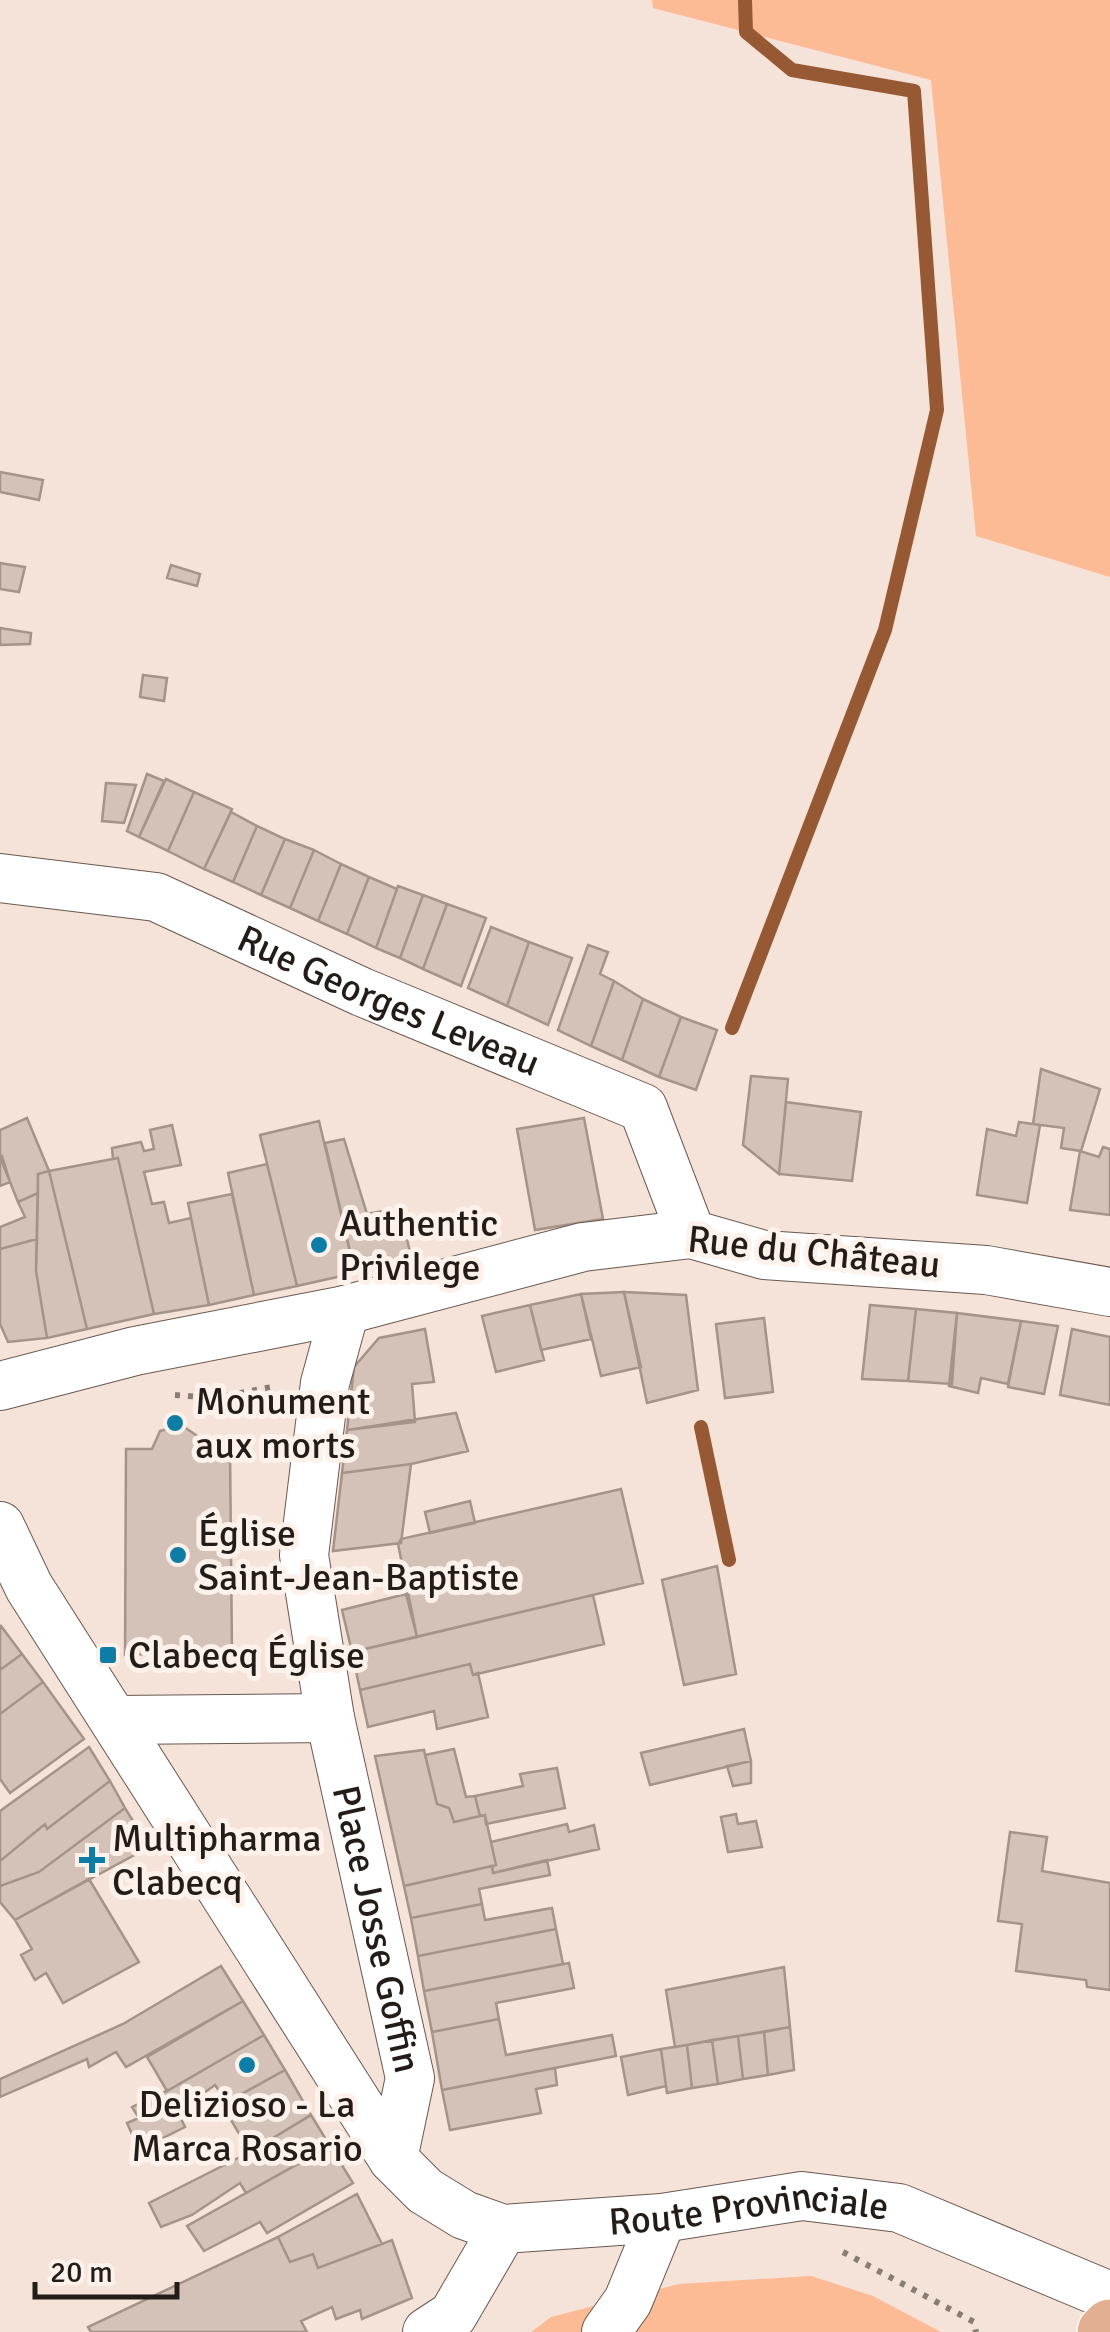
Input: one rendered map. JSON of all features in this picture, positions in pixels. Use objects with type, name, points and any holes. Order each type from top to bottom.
[{"type":"street","name":"Rue Georges Leveau","points":[[0,878],[156,897],[362,992],[643,1108],[691,1234]]},
{"type":"street","name":"Rue du Château","points":[[345,1310],[582,1247],[691,1234],[764,1255],[986,1270],[1110,1292]]},
{"type":"street","name":"Place Josse Goffin","points":[[345,1310],[325,1384],[304,1555],[330,1718],[410,2078],[393,2159]]},
{"type":"street","points":[[0,1386],[134,1351],[345,1310]]},
{"type":"street","name":"Place Josse Goffin","points":[[0,1526],[29,1587],[393,2159]]},
{"type":"street","points":[[116,1720],[330,1718]]},
{"type":"street","name":"Route Provinciale","points":[[393,2159],[425,2190],[451,2207],[503,2229],[662,2218],[802,2196],[899,2208],[1110,2296]]},
{"type":"street","points":[[606,2332],[628,2301],[662,2218]]},
{"type":"street","points":[[427,2332],[453,2316],[503,2229]]},
{"type":"path","points":[[166,1394],[214,1398],[294,1383],[325,1384]]},
{"type":"path","points":[[842,2252],[974,2322],[976,2332]]},
{"type":"shaded area","points":[[652,0],[1110,0],[1110,577],[976,536],[931,80],[653,8]]},
{"type":"shaded area","points":[[811,2276],[873,2296],[941,2332],[531,2332],[551,2317],[679,2284]]},
{"type":"building","points":[[0,472],[43,480],[39,500],[0,492]]},
{"type":"building","points":[[0,563],[25,567],[19,592],[0,589]]},
{"type":"building","points":[[171,565],[200,574],[197,586],[167,578]]},
{"type":"building","points":[[0,628],[31,633],[30,644],[0,645]]},
{"type":"building","points":[[143,675],[167,678],[164,701],[140,697]]},
{"type":"building","points":[[147,774],[164,781],[139,837],[127,831]]},
{"type":"building","points":[[166,779],[194,792],[168,851],[139,837]]},
{"type":"building","points":[[106,783],[136,785],[124,823],[102,821]]},
{"type":"building","points":[[194,792],[232,809],[204,869],[168,851]]},
{"type":"building","points":[[231,812],[257,826],[233,882],[204,869]]},
{"type":"building","points":[[257,826],[285,839],[261,895],[233,882]]},
{"type":"building","points":[[285,839],[314,850],[290,908],[261,895]]},
{"type":"building","points":[[314,850],[341,864],[318,921],[290,908]]},
{"type":"building","points":[[341,864],[369,877],[347,934],[318,921]]},
{"type":"building","points":[[369,877],[397,889],[376,948],[347,934]]},
{"type":"building","points":[[398,886],[423,895],[400,958],[376,948]]},
{"type":"building","points":[[423,895],[447,904],[423,969],[400,958]]},
{"type":"building","points":[[447,904],[486,918],[461,986],[423,969]]},
{"type":"building","points":[[491,927],[529,942],[507,1006],[468,988]]},
{"type":"building","points":[[529,942],[572,958],[548,1025],[507,1006]]},
{"type":"building","points":[[588,945],[608,952],[600,974],[614,981],[591,1046],[558,1030]]},
{"type":"building","points":[[614,981],[643,999],[622,1060],[591,1046]]},
{"type":"building","points":[[643,999],[681,1017],[659,1077],[622,1060]]},
{"type":"building","points":[[681,1017],[717,1030],[696,1090],[659,1077]]},
{"type":"building","points":[[1041,1069],[1100,1089],[1081,1151],[1061,1148],[1064,1128],[1033,1124]]},
{"type":"building","points":[[751,1076],[788,1079],[779,1174],[743,1145]]},
{"type":"building","points":[[786,1102],[861,1112],[852,1181],[779,1174]]},
{"type":"building","points":[[27,1118],[49,1171],[38,1174],[38,1193],[18,1202],[0,1157],[0,1130]]},
{"type":"building","points":[[584,1118],[603,1219],[535,1230],[517,1129]]},
{"type":"building","points":[[319,1121],[355,1273],[297,1286],[260,1135]]},
{"type":"building","points":[[1019,1122],[1040,1125],[1027,1203],[977,1195],[987,1129],[1016,1136]]},
{"type":"building","points":[[172,1125],[181,1165],[144,1172],[152,1204],[164,1202],[169,1223],[191,1218],[209,1305],[154,1314],[118,1158],[113,1159],[112,1148],[141,1142],[144,1151],[154,1149],[150,1130]]},
{"type":"building","points":[[344,1139],[367,1214],[400,1208],[412,1261],[355,1273],[325,1143]]},
{"type":"building","points":[[1103,1147],[1110,1149],[1110,1215],[1070,1210],[1080,1151],[1099,1157]]},
{"type":"building","points":[[0,1157],[10,1182],[0,1186]]},
{"type":"building","points":[[118,1158],[154,1314],[87,1329],[49,1171]]},
{"type":"building","points":[[267,1164],[297,1286],[254,1295],[228,1173]]},
{"type":"building","points":[[49,1171],[87,1329],[47,1338],[36,1271],[38,1174]]},
{"type":"building","points":[[38,1193],[37,1239],[0,1249],[0,1227],[25,1217],[18,1202]]},
{"type":"building","points":[[232,1194],[254,1295],[209,1305],[188,1203]]},
{"type":"building","points":[[37,1239],[36,1271],[47,1338],[8,1342],[0,1324],[0,1249]]},
{"type":"building","points":[[624,1292],[686,1295],[698,1390],[647,1403]]},
{"type":"building","points":[[624,1292],[641,1367],[601,1376],[581,1294]]},
{"type":"building","points":[[581,1294],[591,1339],[541,1350],[530,1305]]},
{"type":"building","points":[[530,1305],[544,1360],[496,1372],[482,1316]]},
{"type":"building","points":[[870,1305],[916,1309],[908,1381],[862,1379]]},
{"type":"building","points":[[916,1309],[957,1313],[952,1384],[908,1381]]},
{"type":"building","points":[[957,1313],[1021,1321],[1008,1384],[981,1378],[978,1393],[949,1386]]},
{"type":"building","points":[[764,1318],[773,1392],[725,1398],[716,1324]]},
{"type":"building","points":[[1021,1321],[1058,1326],[1044,1394],[1008,1387]]},
{"type":"building","points":[[425,1329],[434,1382],[412,1384],[415,1422],[347,1430],[354,1367],[379,1338]]},
{"type":"building","points":[[1072,1329],[1110,1337],[1110,1405],[1060,1395]]},
{"type":"building","points":[[456,1413],[468,1451],[411,1464],[342,1473],[347,1430]]},
{"type":"building","name":"Église Saint-Jean-Baptiste","points":[[181,1425],[199,1437],[204,1449],[230,1449],[232,1655],[203,1655],[203,1661],[194,1664],[161,1664],[161,1660],[152,1660],[152,1654],[125,1655],[126,1449],[152,1449],[160,1431]]},
{"type":"building","points":[[411,1464],[401,1543],[333,1551],[342,1473]]},
{"type":"building","points":[[621,1489],[643,1583],[417,1637],[398,1544],[401,1539]]},
{"type":"building","points":[[470,1501],[475,1523],[430,1533],[425,1512]]},
{"type":"building","points":[[717,1566],[736,1674],[684,1685],[662,1580]]},
{"type":"building","points":[[406,1594],[417,1637],[352,1652],[342,1610]]},
{"type":"building","points":[[593,1595],[604,1644],[473,1675],[470,1664],[360,1690],[352,1652]]},
{"type":"building","points":[[0,1627],[22,1654],[0,1670]]},
{"type":"building","points":[[22,1654],[43,1682],[0,1714],[0,1670]]},
{"type":"building","points":[[470,1664],[473,1675],[478,1673],[488,1717],[437,1729],[434,1711],[368,1727],[360,1690]]},
{"type":"building","points":[[43,1682],[84,1739],[10,1793],[0,1779],[0,1714]]},
{"type":"building","points":[[744,1729],[751,1761],[650,1785],[641,1753]]},
{"type":"building","points":[[89,1747],[110,1781],[47,1829],[45,1824],[0,1861],[0,1811]]},
{"type":"building","points":[[454,1749],[466,1797],[475,1796],[480,1816],[454,1822],[449,1808],[437,1804],[425,1755]]},
{"type":"building","points":[[424,1750],[437,1804],[449,1808],[454,1822],[485,1815],[496,1865],[404,1886],[375,1756]]},
{"type":"building","points":[[751,1761],[751,1783],[733,1786],[727,1766]]},
{"type":"building","points":[[557,1768],[565,1808],[486,1824],[485,1815],[480,1816],[475,1796],[523,1786],[520,1774]]},
{"type":"building","points":[[110,1781],[125,1808],[39,1872],[0,1886],[0,1861],[45,1824],[47,1829]]},
{"type":"building","name":"Multipharma Clabecq","points":[[125,1808],[149,1847],[15,1920],[0,1902],[0,1886],[39,1872]]},
{"type":"building","points":[[736,1814],[738,1824],[756,1821],[762,1847],[728,1852],[721,1817]]},
{"type":"building","points":[[567,1824],[569,1832],[594,1825],[599,1849],[493,1873],[492,1866],[496,1865],[491,1842]]},
{"type":"building","points":[[1010,1832],[1047,1837],[1042,1871],[1110,1883],[1110,1990],[1087,1987],[1086,1980],[1016,1971],[1022,1924],[998,1921]]},
{"type":"building","points":[[547,1860],[550,1875],[479,1889],[482,1904],[411,1918],[404,1886],[492,1866],[493,1873]]},
{"type":"building","points":[[89,1879],[139,1962],[63,2003],[46,1973],[35,1980],[21,1955],[32,1949],[15,1920]]},
{"type":"building","points":[[482,1904],[485,1920],[552,1908],[556,1929],[418,1956],[411,1918]]},
{"type":"building","points":[[556,1929],[563,1964],[424,1991],[418,1956]]},
{"type":"building","points":[[569,1963],[574,1988],[496,2003],[499,2019],[432,2032],[424,1991]]},
{"type":"building","points":[[221,1966],[243,2001],[126,2067],[116,2052],[89,2067],[87,2059],[0,2097],[0,2079],[123,2024]]},
{"type":"building","points":[[784,1967],[790,2027],[675,2047],[666,1990]]},
{"type":"building","points":[[243,2001],[264,2035],[167,2091],[147,2057]]},
{"type":"building","points":[[499,2019],[506,2055],[612,2035],[616,2056],[442,2090],[432,2032]]},
{"type":"building","points":[[790,2027],[794,2070],[768,2075],[764,2032]]},
{"type":"building","points":[[764,2032],[768,2075],[743,2079],[738,2036]]},
{"type":"building","points":[[264,2035],[285,2070],[227,2102],[215,2085],[191,2102],[187,2097],[174,2105],[185,2127],[139,2150],[127,2123],[139,2118],[132,2107]]},
{"type":"building","points":[[738,2036],[743,2079],[718,2084],[712,2040]]},
{"type":"building","points":[[712,2040],[718,2084],[692,2088],[687,2045]]},
{"type":"building","points":[[687,2045],[692,2088],[667,2093],[661,2049]]},
{"type":"building","points":[[661,2049],[666,2086],[628,2095],[621,2057]]},
{"type":"building","points":[[555,2068],[557,2085],[536,2089],[541,2113],[450,2130],[442,2090]]},
{"type":"building","points":[[285,2070],[311,2115],[250,2152],[222,2105]]},
{"type":"building","points":[[311,2115],[330,2146],[246,2193],[240,2183],[192,2215],[161,2227],[149,2203],[250,2152]]},
{"type":"building","points":[[330,2146],[353,2183],[267,2233],[260,2222],[204,2251],[187,2226]]},
{"type":"building","points":[[357,2194],[382,2244],[318,2268],[313,2254],[290,2262],[278,2237]]},
{"type":"building","points":[[278,2237],[290,2262],[313,2254],[318,2268],[392,2240],[412,2298],[362,2319],[360,2310],[336,2319],[332,2307],[301,2321],[307,2332],[91,2332],[88,2327]]},
{"type":"waterway","points":[[732,1028],[885,630],[937,410],[914,91],[792,70],[746,32],[745,0]]},
{"type":"waterway","points":[[701,1427],[729,1560]]},
{"type":"place","name":"Authentic Privilege","points":[[319,1245]]},
{"type":"place","name":"Monument aux morts","points":[[175,1423]]},
{"type":"place","name":"Église Saint-Jean-Baptiste","points":[[178,1555]]},
{"type":"place","name":"Clabecq Église","points":[[108,1655]]},
{"type":"place","name":"Multipharma Clabecq","points":[[92,1860]]},
{"type":"place","name":"Delizioso - La Marca Rosario","points":[[247,2065]]}]
